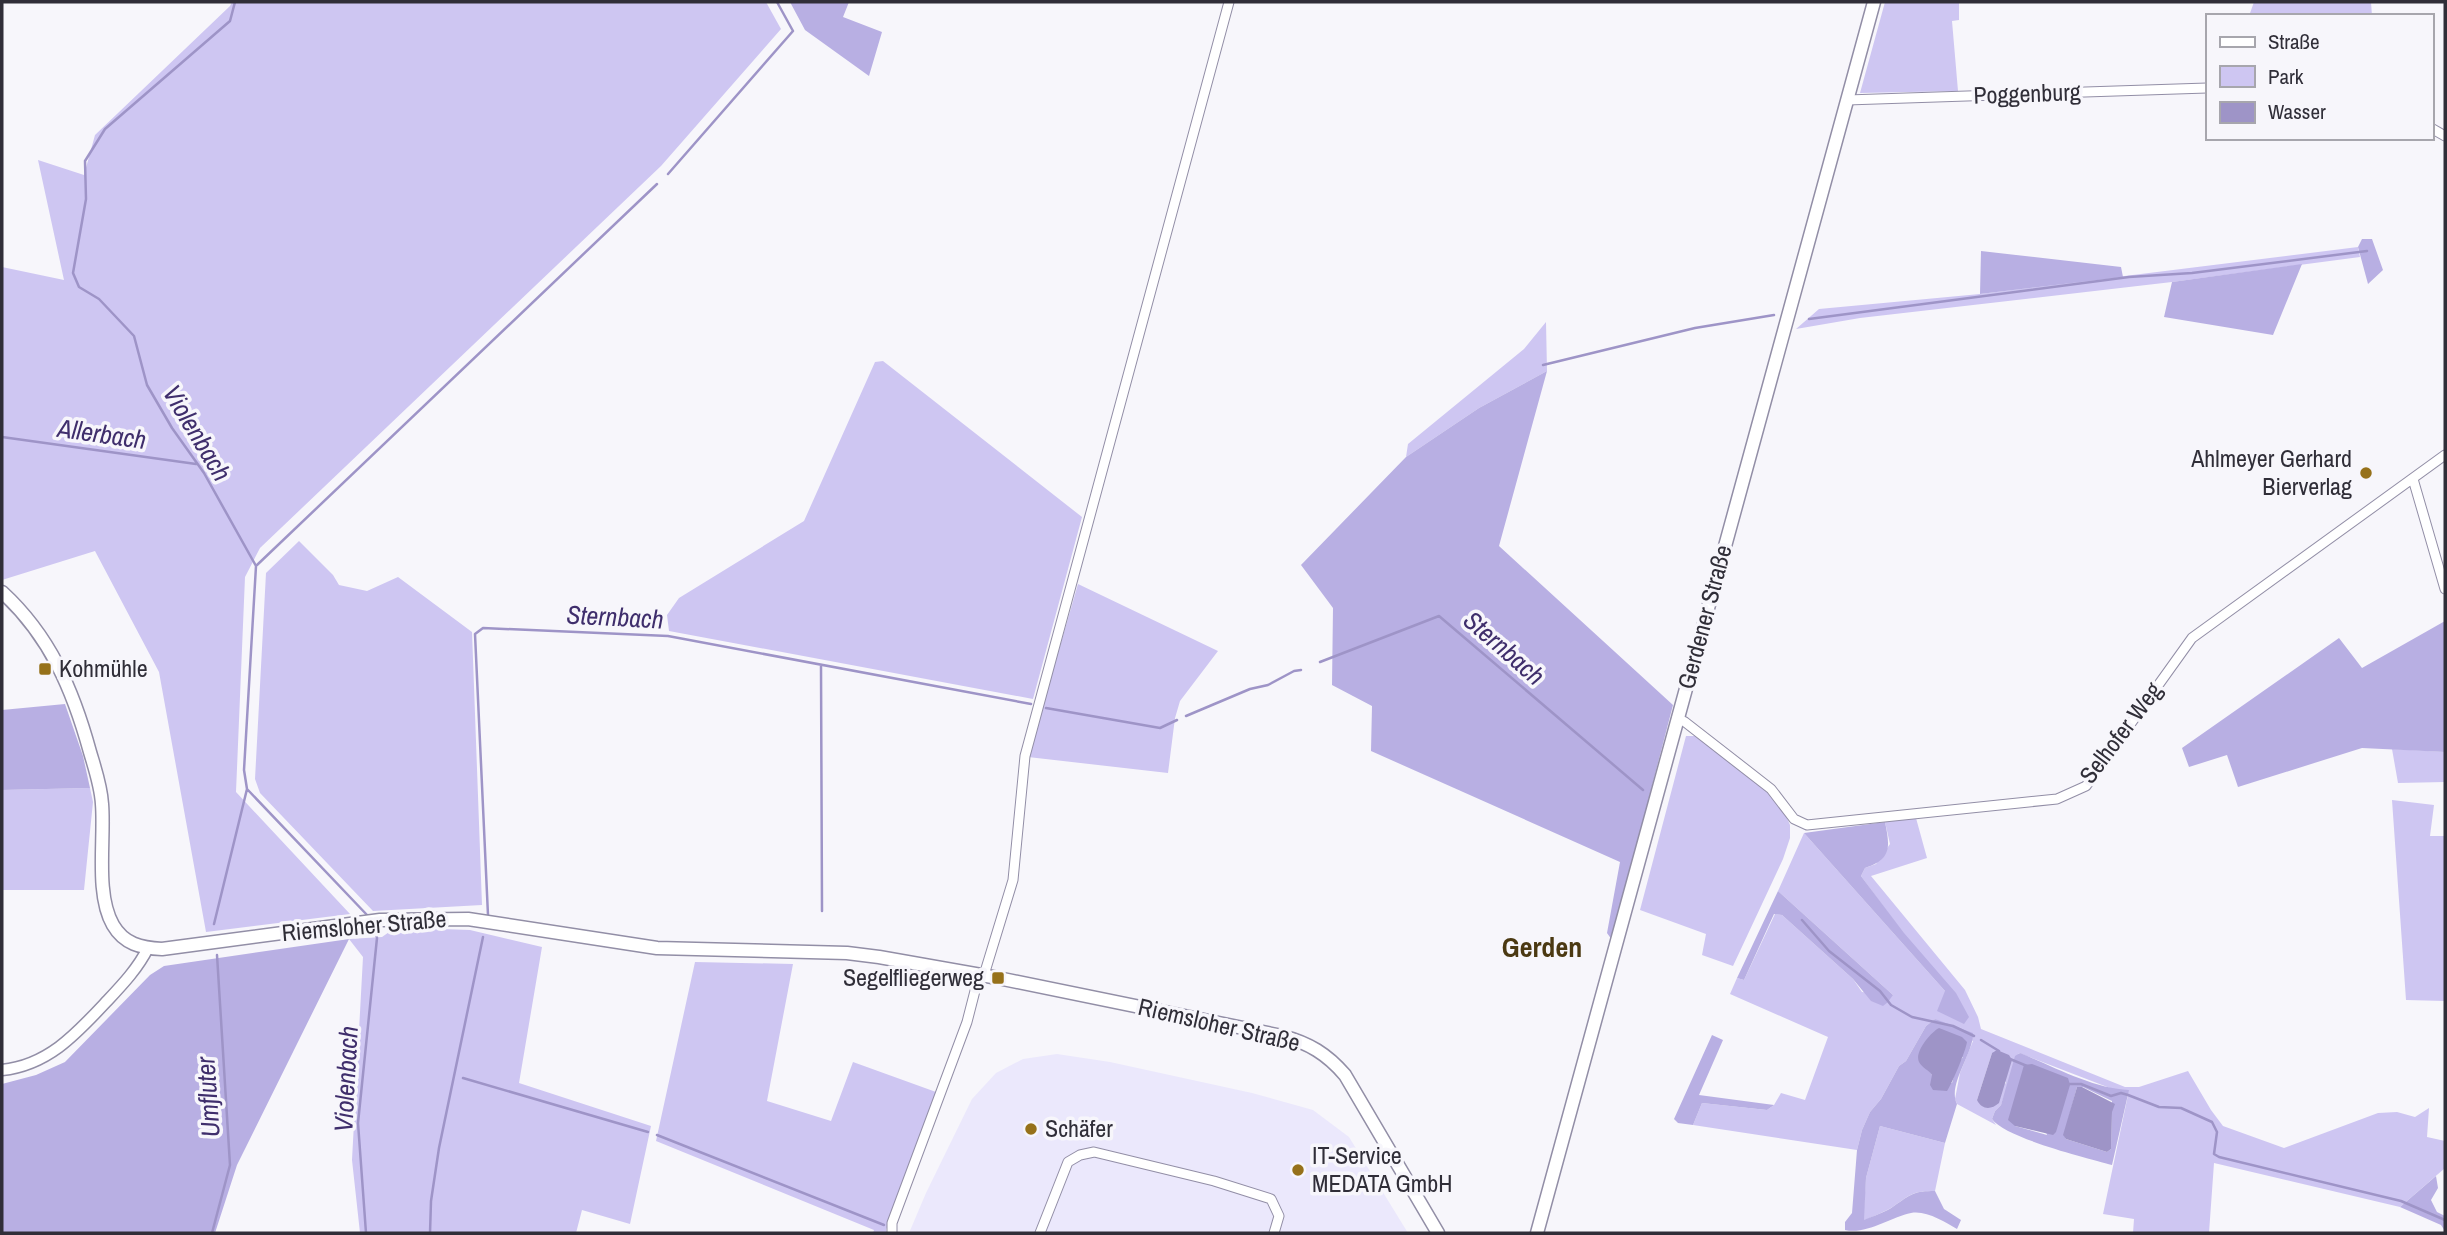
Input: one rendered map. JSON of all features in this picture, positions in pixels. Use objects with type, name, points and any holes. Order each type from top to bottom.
[{"type":"main road","name":"Gerdener Straße","points":[[1537,1233],[1874,2]]},
{"type":"main road","points":[[2,592],[23,612],[45,642],[73,696],[102,802],[104,894],[109,918],[126,940],[148,948]]},
{"type":"main road","name":"Riemsloher Straße","points":[[148,948],[162,949],[380,920],[443,917],[496,922],[657,948],[847,953],[984,975],[1282,1036],[1320,1050],[1333,1060],[1345,1075],[1438,1233]]},
{"type":"street","points":[[892,1233],[892,1223],[967,1022],[977,983],[984,975],[1013,880],[1025,756],[1229,2]]},
{"type":"street","name":"Poggenburg","points":[[1847,100],[2206,88]]},
{"type":"street","name":"Selhofer Weg","points":[[1677,718],[1771,789],[1794,819],[1807,825],[2057,799],[2086,786],[2192,638],[2445,455]]},
{"type":"street","points":[[2413,479],[2445,589]]},
{"type":"street","points":[[2,1070],[38,1060],[77,1034],[131,975],[148,948]]},
{"type":"street","points":[[1040,1233],[1068,1162],[1080,1155],[1094,1152],[1214,1181],[1270,1199],[1279,1216],[1274,1233]]},
{"type":"shaded area","points":[[790,2],[849,2],[843,17],[882,32],[869,76],[805,30]]},
{"type":"shaded area","points":[[2362,239],[2372,239],[2383,270],[2368,284],[2358,247]]},
{"type":"shaded area","points":[[1981,251],[2121,267],[2123,277],[1980,294]]},
{"type":"shaded area","points":[[2302,264],[2273,335],[2164,317],[2172,282]]},
{"type":"shaded area","points":[[1547,371],[1499,546],[1673,705],[1612,940],[1607,933],[1620,862],[1371,751],[1372,706],[1332,685],[1333,608],[1301,565],[1406,457],[1479,408]]},
{"type":"shaded area","points":[[2445,621],[2445,752],[2362,748],[2238,787],[2227,755],[2189,767],[2182,748],[2339,638],[2362,668]]},
{"type":"shaded area","points":[[65,704],[83,756],[90,788],[2,790],[2,710]]},
{"type":"shaded area","points":[[1885,822],[1888,845],[1885,856],[1865,868],[1861,876],[1904,933],[1956,993],[1969,1017],[1964,1024],[1937,1011],[1945,991],[1804,833]]},
{"type":"shaded area","points":[[1778,891],[1893,995],[1888,1002],[1883,1006],[1871,1001],[1853,979],[1782,915],[1774,914],[1744,980],[1737,978]]},
{"type":"shaded area","points":[[349,939],[237,1165],[215,1233],[2,1233],[2,1084],[36,1075],[65,1062],[150,975],[164,966]]},
{"type":"shaded area","points":[[1935,1019],[1973,1033],[1970,1050],[1955,1088],[1957,1104],[1945,1143],[1880,1126],[1866,1178],[1864,1220],[1913,1194],[1935,1191],[1944,1209],[1961,1220],[1957,1229],[1929,1215],[1911,1213],[1870,1228],[1845,1230],[1845,1222],[1852,1213],[1857,1150],[1862,1130],[1870,1112],[1881,1099],[1899,1066],[1906,1061],[1926,1026]],"holes":[[[1963,1057],[1957,1065],[1952,1083],[1932,1075],[1929,1070]]]},
{"type":"shaded area","points":[[1712,1035],[1723,1040],[1699,1095],[1774,1105],[1767,1110],[1702,1103],[1693,1125],[1678,1123],[1674,1119]]},
{"type":"shaded area","points":[[2020,1053],[2102,1086],[2129,1090],[2112,1165],[2029,1140],[2000,1126],[1992,1119],[2001,1105],[2015,1056]],"holes":[[[2025,1065],[2047,1135],[2015,1126],[2018,1091]],[[2077,1087],[2083,1087],[2112,1101],[2111,1149],[2107,1152],[2066,1139],[2064,1135]]]},
{"type":"shaded area","points":[[1057,1054],[1110,1062],[1252,1093],[1313,1110],[1349,1137],[1408,1233],[909,1233],[972,1099],[996,1073],[1023,1059]]},
{"type":"shaded area","points":[[2436,1176],[2438,1188],[2431,1200],[2437,1212],[2445,1216],[2445,1231],[2441,1225],[2400,1207]]},
{"type":"green space","points":[[232,2],[766,2],[781,29],[661,166],[260,548],[245,577],[236,792],[350,914],[206,932],[159,672],[95,551],[2,580],[2,267],[64,280],[38,160],[84,175],[95,135]]},
{"type":"green space","points":[[1885,2],[1959,2],[1959,20],[1952,21],[1958,91],[1860,93]]},
{"type":"green space","points":[[2254,2],[2371,2],[2372,14],[2250,14]]},
{"type":"green space","points":[[2358,247],[2360,257],[1860,318],[1796,329],[1819,309],[1980,294]]},
{"type":"green space","points":[[1546,322],[1547,371],[1479,408],[1406,457],[1408,444],[1524,349]]},
{"type":"green space","points":[[883,361],[1082,517],[1033,699],[669,631],[667,615],[679,598],[804,521],[875,362]]},
{"type":"green space","points":[[299,541],[333,575],[339,585],[367,591],[398,577],[472,632],[482,905],[373,911],[260,793],[255,779],[266,573]]},
{"type":"green space","points":[[1078,584],[1218,651],[1180,701],[1175,718],[1168,773],[1028,757]]},
{"type":"green space","points":[[1686,736],[1695,736],[1769,793],[1785,813],[1790,825],[1790,838],[1783,859],[1733,966],[1702,955],[1706,934],[1640,910]]},
{"type":"green space","points":[[2392,749],[2445,752],[2445,782],[2398,783]]},
{"type":"green space","points":[[90,788],[93,802],[84,890],[2,890],[2,790]]},
{"type":"green space","points":[[2392,800],[2434,805],[2430,836],[2445,836],[2445,1001],[2406,1000]]},
{"type":"green space","points":[[1916,818],[1927,858],[1871,876],[1965,990],[1981,1029],[2125,1087],[2139,1087],[2188,1071],[2223,1126],[2284,1148],[2378,1113],[2397,1112],[2415,1117],[2429,1108],[2427,1137],[2445,1141],[2445,1168],[2400,1207],[2214,1163],[2209,1233],[2133,1233],[2134,1219],[2103,1214],[2128,1095],[2019,1053],[2001,1105],[1992,1119],[1996,1125],[1957,1104],[1955,1099],[1960,1073],[1973,1041],[1935,1019],[1926,1026],[1906,1061],[1899,1066],[1881,1099],[1870,1112],[1857,1150],[1693,1125],[1702,1103],[1767,1110],[1774,1105],[1781,1093],[1805,1100],[1828,1037],[1730,994],[1737,978],[1744,980],[1775,914],[1782,915],[1853,979],[1862,992],[1893,995],[1778,891],[1804,833],[1945,991],[1968,1021],[1861,876],[1865,868],[1876,864],[1890,844],[1885,822]],"holes":[[[1992,1053],[2006,1083],[1977,1100]]]},
{"type":"green space","points":[[392,930],[470,930],[542,947],[519,1083],[651,1126],[630,1224],[582,1210],[576,1233],[360,1233],[352,1160],[363,957],[349,939],[382,937]]},
{"type":"green space","points":[[695,962],[793,964],[767,1101],[831,1121],[853,1062],[936,1092],[887,1233],[873,1233],[874,1230],[656,1141]]},
{"type":"green space","points":[[1880,1126],[1945,1143],[1935,1191],[1913,1194],[1863,1221],[1866,1178]]},
{"type":"water","points":[[1939,1028],[1962,1037],[1967,1042],[1947,1091],[1933,1090],[1930,1085],[1932,1075],[1920,1064],[1918,1058],[1924,1043]]},
{"type":"water","points":[[1997,1050],[2009,1055],[2012,1060],[1999,1103],[1987,1108],[1981,1106],[1977,1100],[1992,1053]]},
{"type":"water","points":[[2032,1064],[2068,1078],[2070,1085],[2053,1135],[2015,1126],[2008,1120],[2024,1065]]},
{"type":"water","points":[[2077,1087],[2115,1104],[2112,1112],[2111,1149],[2107,1152],[2066,1139],[2063,1135]]},
{"type":"waterway","name":"Violenbach","points":[[235,2],[230,21],[105,129],[85,161],[86,199],[73,273],[79,287],[99,299],[134,336],[147,385],[172,428],[204,473],[256,566],[244,770],[247,789],[368,916]]},
{"type":"waterway","points":[[668,174],[793,31],[777,2]]},
{"type":"waterway","points":[[257,565],[657,184]]},
{"type":"waterway","points":[[1809,319],[2129,277],[2192,273],[2367,251]]},
{"type":"waterway","points":[[1543,365],[1695,328],[1774,315]]},
{"type":"waterway","name":"Allerbach","points":[[2,437],[196,464]]},
{"type":"waterway","name":"Sternbach","points":[[1320,662],[1439,616],[1643,790]]},
{"type":"waterway","name":"Sternbach","points":[[488,915],[475,634],[483,628],[668,636],[1031,704]]},
{"type":"waterway","points":[[821,666],[822,911]]},
{"type":"waterway","name":"Sternbach","points":[[1186,716],[1301,670]]},
{"type":"waterway","name":"Sternbach","points":[[1046,708],[1160,728],[1177,720]]},
{"type":"waterway","points":[[214,924],[247,789]]},
{"type":"waterway","points":[[1802,920],[1829,951],[1880,991],[1891,1005],[1912,1017],[1953,1026],[1974,1036]]},
{"type":"waterway","name":"Violenbach","points":[[366,1233],[358,1123],[377,938],[375,927]]},
{"type":"waterway","name":"Sternbach","points":[[430,1233],[431,1201],[439,1148],[483,937]]},
{"type":"waterway","name":"Umfluter","points":[[212,1233],[230,1165],[217,955]]},
{"type":"waterway","points":[[1981,1040],[1999,1051]]},
{"type":"waterway","points":[[2010,1059],[2027,1066]]},
{"type":"waterway","points":[[463,1078],[648,1132]]},
{"type":"waterway","points":[[2068,1084],[2081,1084],[2111,1096],[2121,1093],[2159,1107],[2181,1108],[2212,1122],[2217,1132],[2214,1154],[2219,1157],[2401,1201],[2445,1220]]},
{"type":"waterway","points":[[657,1135],[884,1225]]},
{"type":"place","name":"Ahlmeyer Gerhard Bierverlag","points":[[2366,473]]},
{"type":"place","name":"Kohmühle","points":[[45,669]]},
{"type":"place","name":"Segelfliegerweg","points":[[998,978]]},
{"type":"place","name":"Schäfer","points":[[1031,1129]]},
{"type":"place","name":"IT-Service MEDATA GmbH","points":[[1298,1170]]},
{"type":"district","name":"Gerden","points":[[1542,947]]}]
